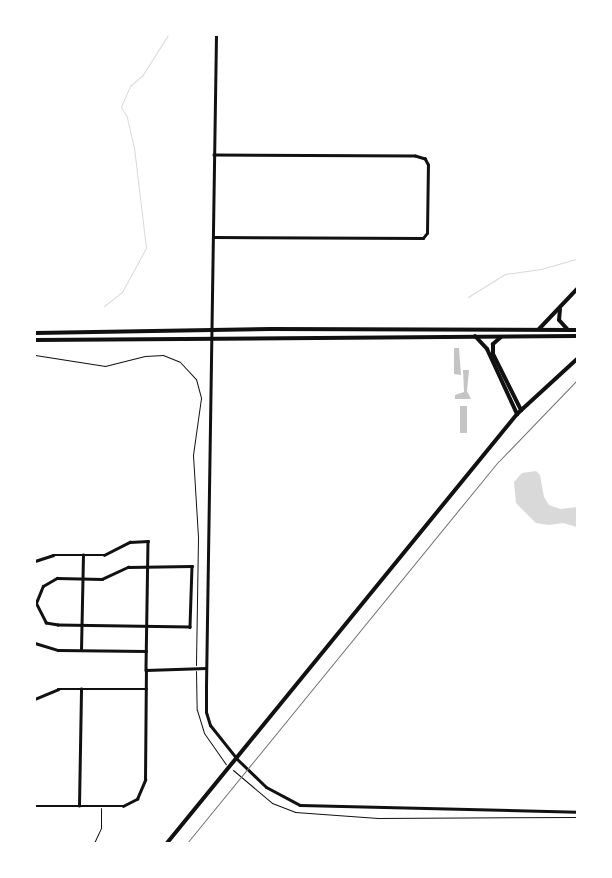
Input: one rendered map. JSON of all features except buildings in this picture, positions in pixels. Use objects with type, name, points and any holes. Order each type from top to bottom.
[{"type":"main road","points":[[216,35],[206,668],[207,718],[215,734],[237,759],[274,794],[310,807],[577,812]]},
{"type":"main road","points":[[537,330],[544,327],[577,290]]},
{"type":"main road","points":[[561,307],[560,322],[571,330]]},
{"type":"main road","points":[[35,333],[212,330],[577,330]]},
{"type":"main road","points":[[475,336],[487,349],[517,414]]},
{"type":"main road","points":[[503,336],[494,344],[493,354],[521,410]]},
{"type":"main road","points":[[35,340],[212,337],[577,336]]},
{"type":"main road","points":[[167,843],[517,414],[577,358]]},
{"type":"street","points":[[213,237],[417,240],[426,235],[428,176],[428,162],[415,156],[214,155]]},
{"type":"street","points":[[35,561],[53,555],[104,555],[130,542],[148,541],[146,774],[142,792],[137,800],[123,806],[35,806]]},
{"type":"street","points":[[81,650],[83,555]]},
{"type":"street","points":[[192,566],[190,627],[82,626],[46,623],[36,604],[37,594],[49,582],[57,578],[83,579],[102,579],[128,567],[192,566]]},
{"type":"street","points":[[35,643],[54,650],[146,651]]},
{"type":"street","points":[[146,670],[206,668]]},
{"type":"street","points":[[79,806],[81,688]]},
{"type":"street","points":[[35,699],[58,689],[147,689]]},
{"type":"lane","points":[[94,843],[101,828],[100,806]]},
{"type":"path","points":[[35,355],[105,366],[145,356],[163,355],[180,362],[196,379],[201,398],[193,455],[198,537],[197,710],[204,733],[222,761]]},
{"type":"path","points":[[235,772],[272,803],[295,812],[378,818],[577,817]]},
{"type":"shaded area","points":[[536,471],[540,475],[544,497],[549,505],[560,509],[577,507],[577,527],[563,523],[549,525],[536,523],[516,503],[514,482],[522,473]]},
{"type":"waterway","points":[[104,306],[122,292],[146,248],[134,148],[127,117],[121,107],[130,86],[142,76],[168,35]]},
{"type":"waterway","points":[[468,297],[505,274],[541,269],[577,259]]},
{"type":"railway","points":[[187,843],[499,461],[577,380]]}]
